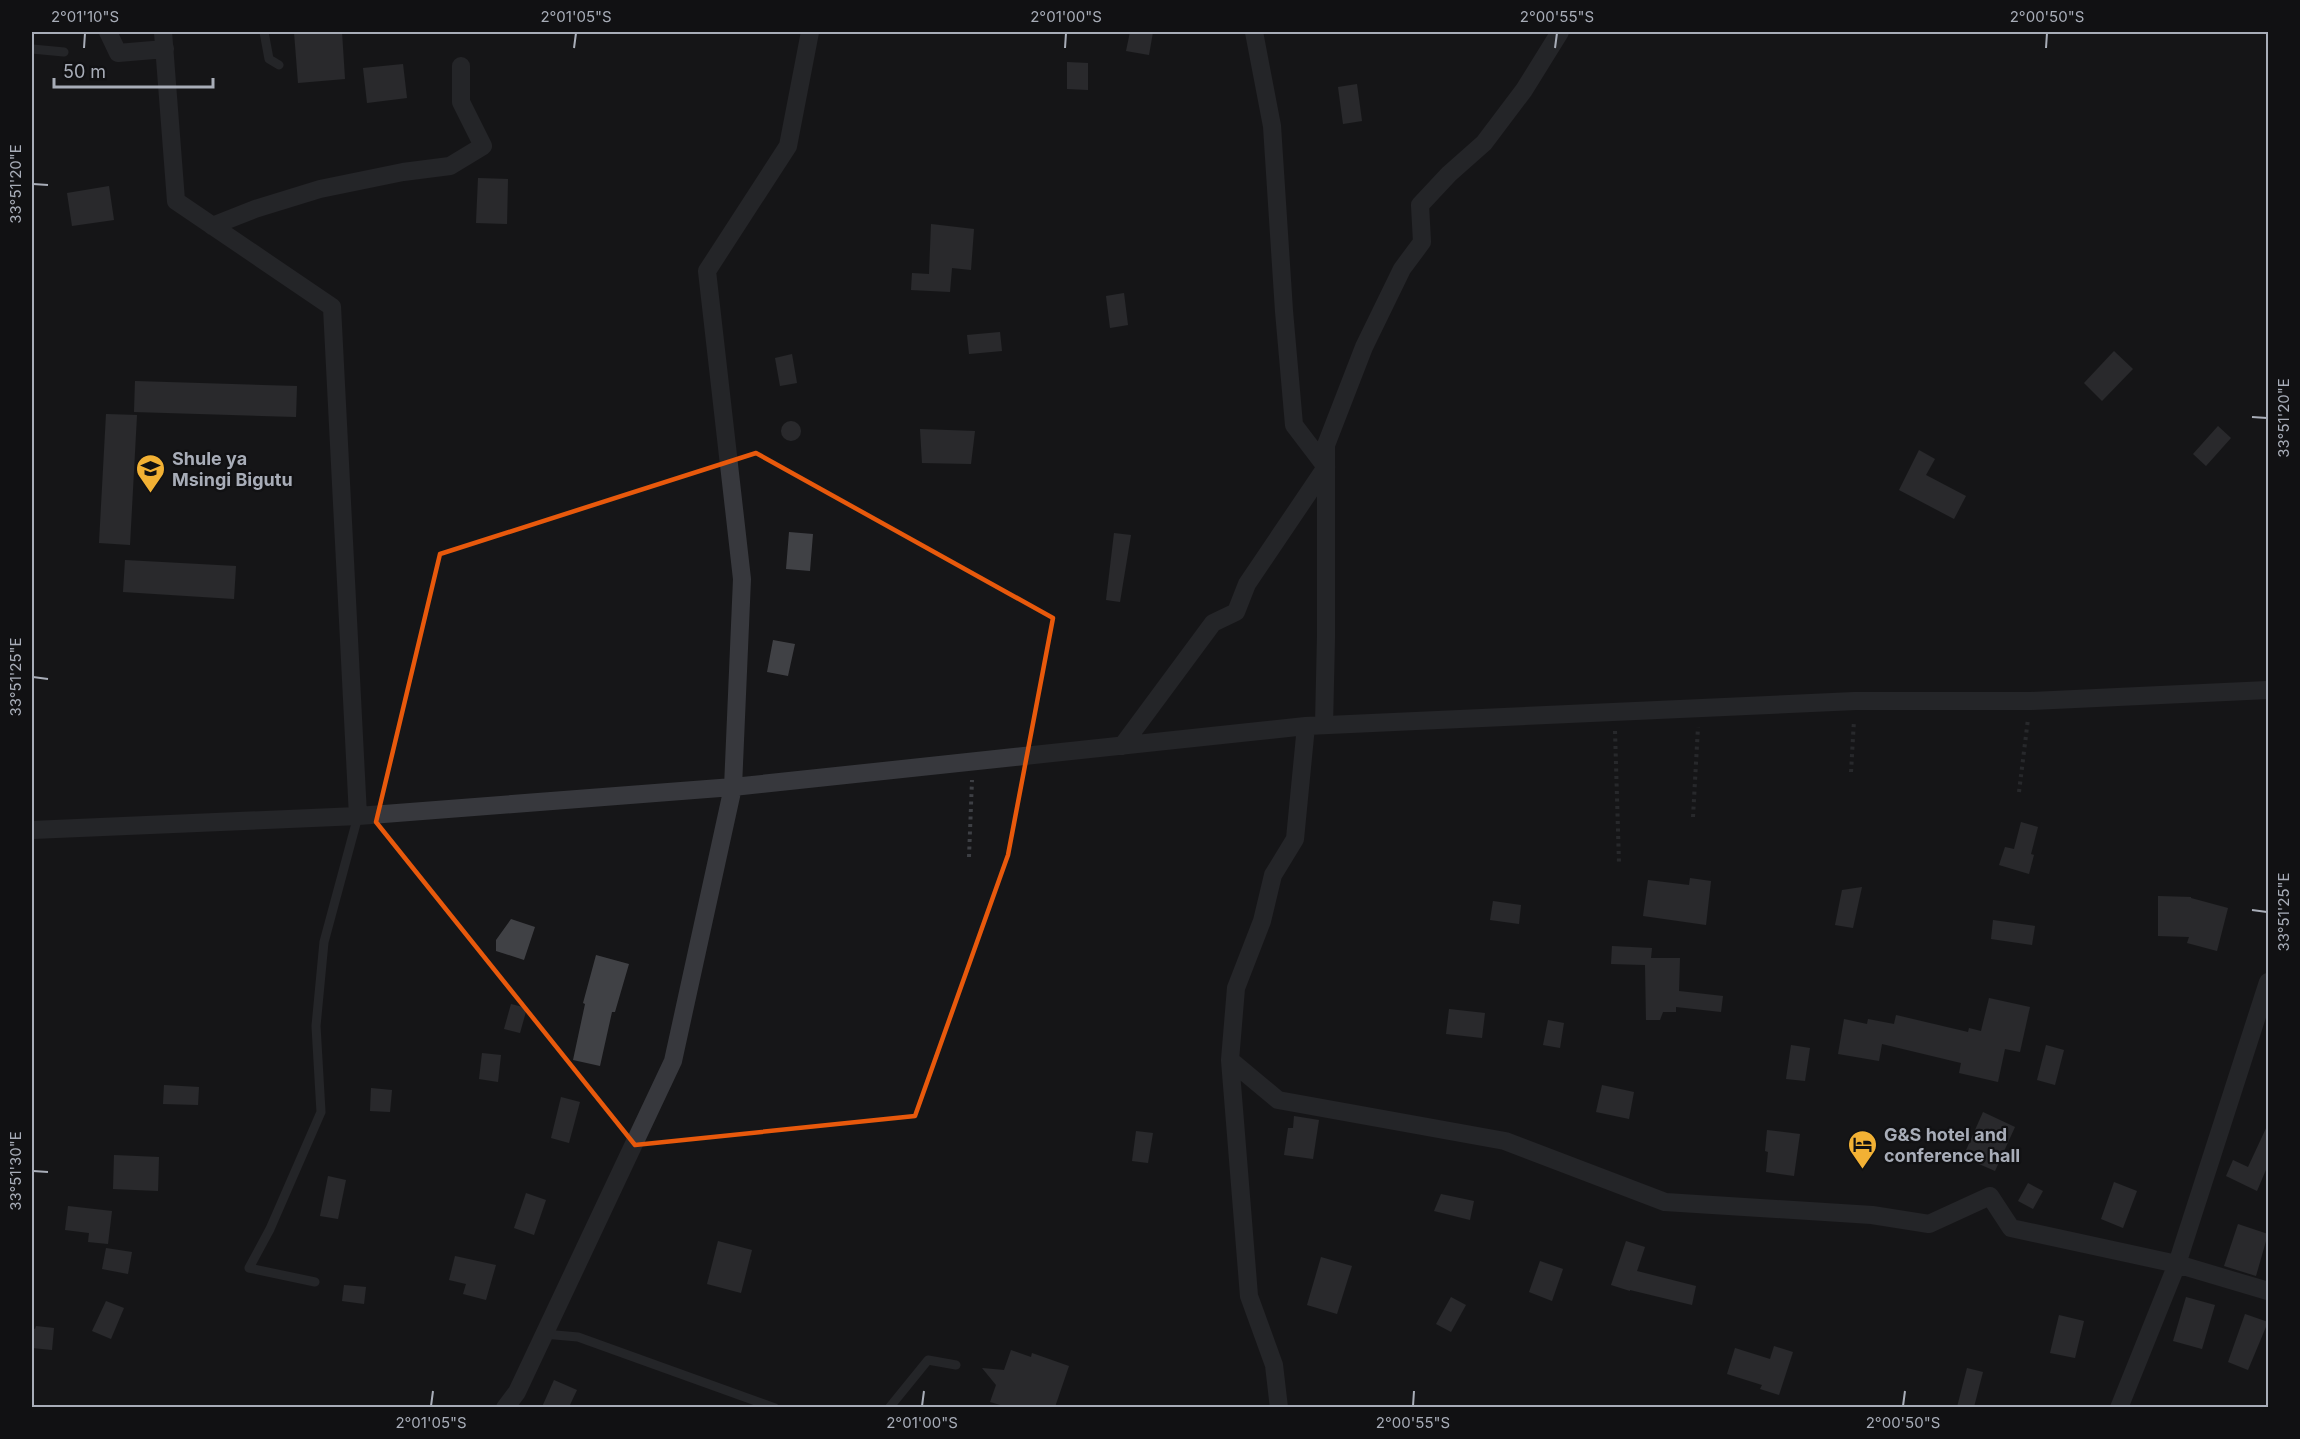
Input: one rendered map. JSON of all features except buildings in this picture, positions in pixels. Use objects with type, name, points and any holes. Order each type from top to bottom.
[{"type":"street","points":[[108,32],[118,53],[164,40],[176,201],[332,308],[358,816]]},
{"type":"street","points":[[505,1407],[517,1392],[673,1061],[733,787],[742,579],[707,270],[788,146],[810,32]]},
{"type":"street","points":[[1254,32],[1272,126],[1294,425],[1326,467]]},
{"type":"street","points":[[1279,1407],[1274,1365],[1248,1296],[1230,1060],[1236,988],[1262,921],[1273,875],[1295,839],[1315,726],[1326,637],[1326,445],[1364,347],[1402,269],[1422,242],[1420,206],[1449,174],[1485,143],[1524,90],[1560,32]]},
{"type":"street","points":[[212,226],[255,209],[320,189],[403,172],[450,166],[483,146],[461,102],[461,66]]},
{"type":"street","points":[[1122,746],[1213,623],[1236,612],[1247,584],[1326,467]]},
{"type":"street","points":[[32,830],[358,816],[733,787],[1315,726],[1855,701],[2031,701],[2268,690]]},
{"type":"street","points":[[2119,1407],[2176,1264],[2268,982]]},
{"type":"street","points":[[1230,1060],[1278,1100],[1505,1141],[1665,1202],[1872,1215],[1929,1224],[1990,1196],[2011,1228],[2176,1264],[2268,1291]]},
{"type":"lane","points":[[264,32],[269,59],[279,64]]},
{"type":"lane","points":[[32,49],[64,52]]},
{"type":"lane","points":[[315,1282],[249,1268],[270,1230],[321,1112],[316,1026],[324,942],[358,816]]},
{"type":"lane","points":[[544,1334],[578,1337],[775,1407]]},
{"type":"lane","points":[[889,1407],[928,1360],[956,1365]]},
{"type":"path","points":[[1851,772],[1855,701]]},
{"type":"path","points":[[2019,792],[2031,701]]},
{"type":"path","points":[[1693,817],[1700,708]]},
{"type":"path","points":[[1614,712],[1619,863]]},
{"type":"path","points":[[969,857],[972,761]]},
{"type":"highlighted area","points":[[756,453],[1053,618],[1008,855],[915,1116],[635,1145],[376,822],[440,554]]},
{"type":"place","name":"Shule ya Msingi Bigutu","points":[[151,494]]},
{"type":"place","name":"G&S hotel and conference hall","points":[[1863,1170]]}]
